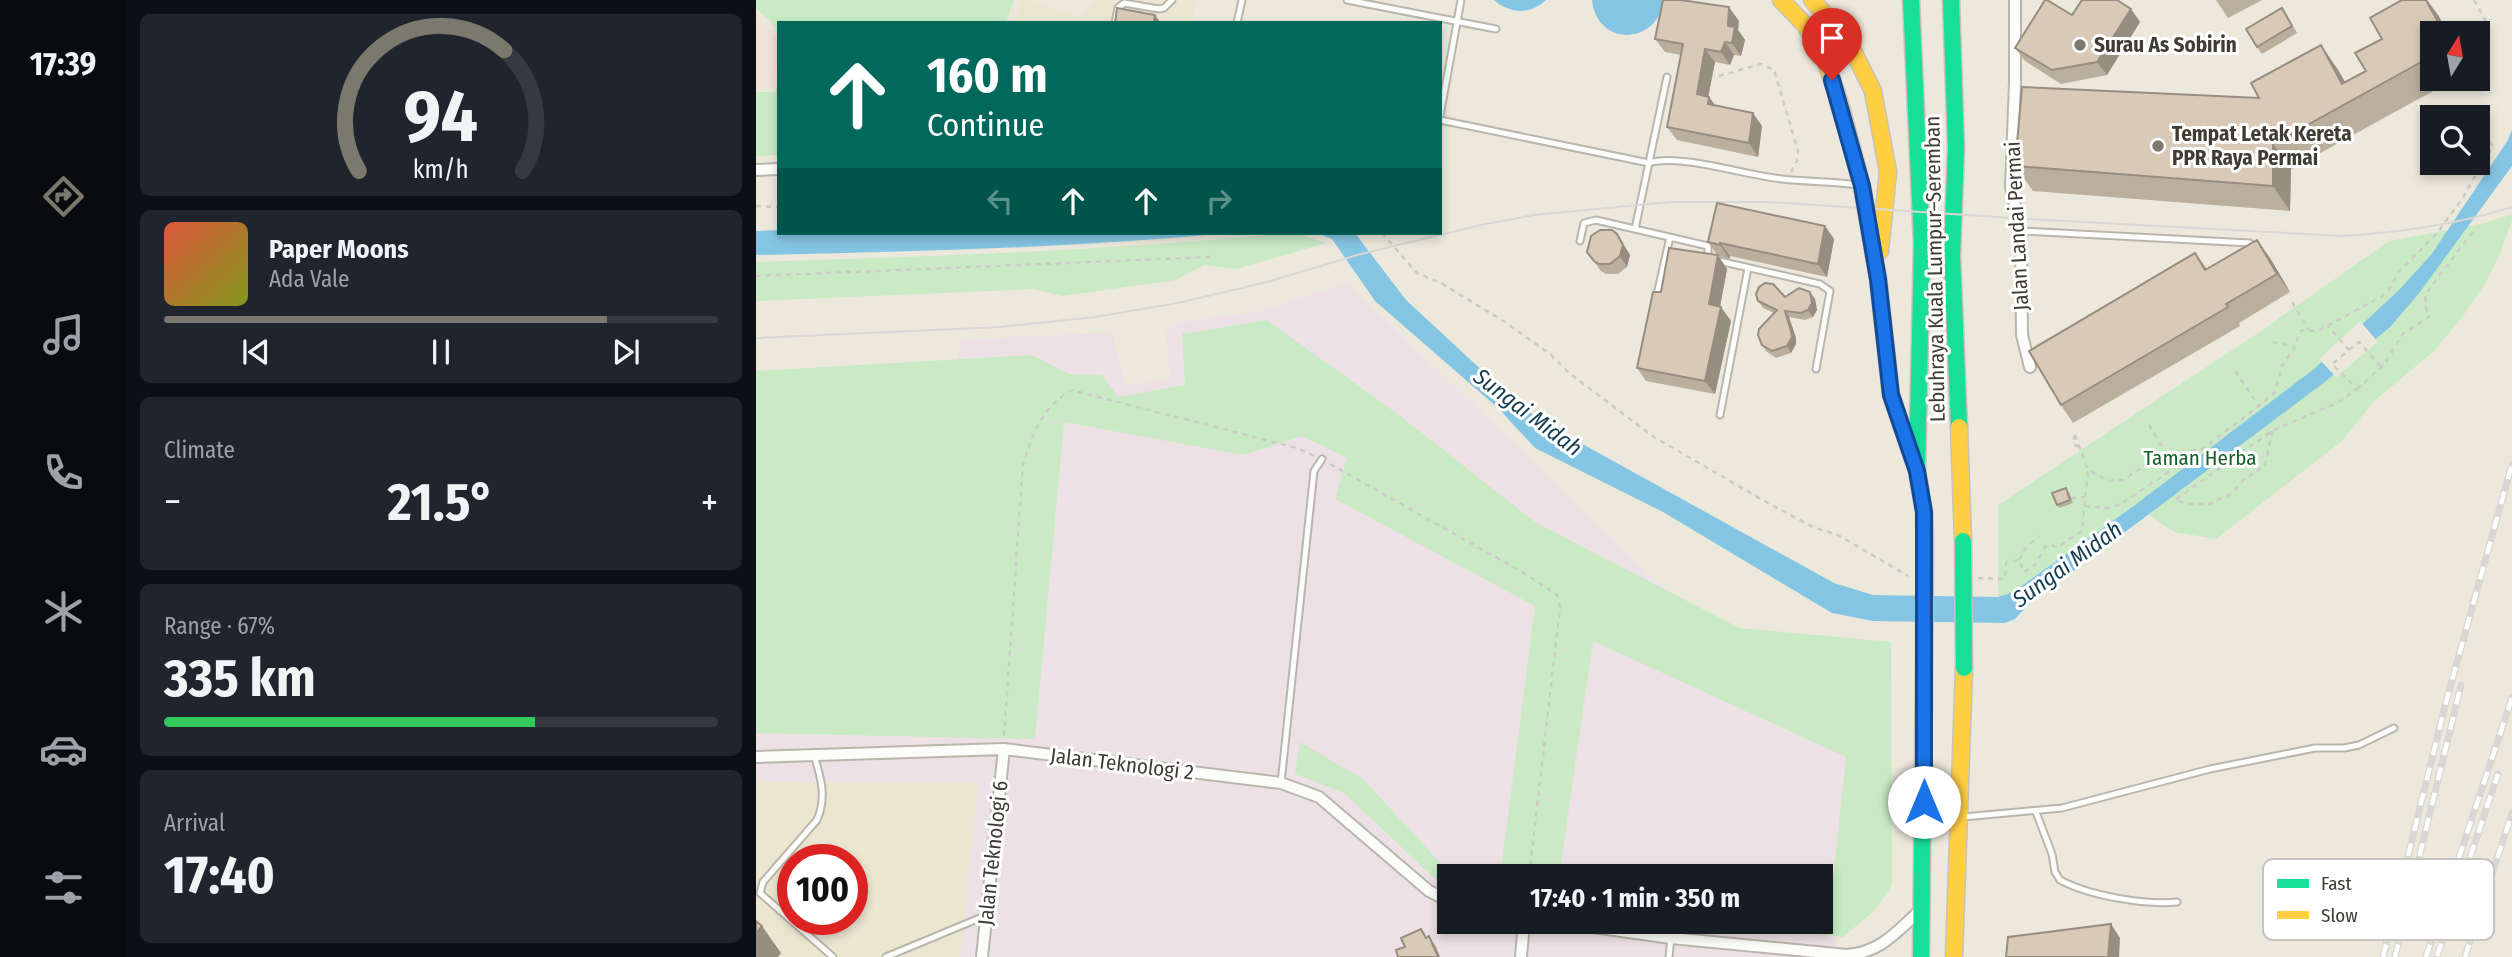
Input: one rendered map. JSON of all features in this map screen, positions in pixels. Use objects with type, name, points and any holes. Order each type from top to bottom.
[{"type":"highway","points":[[1781,0],[1806,26],[1824,57],[1840,104],[1862,186],[1878,279],[1891,395],[1917,471]]},
{"type":"highway","points":[[1812,0],[1847,38],[1873,92],[1888,172],[1878,279]]},
{"type":"highway","name":"Lebuhraya Kuala Lumpur–Seremban","points":[[1911,0],[1922,244],[1917,471],[1924,512],[1925,541],[1921,957]]},
{"type":"highway","name":"Lebuhraya Kuala Lumpur–Seremban","points":[[1951,0],[1956,147],[1951,256],[1963,541],[1964,668],[1954,957]]},
{"type":"highway","points":[[1951,51],[1959,0]]},
{"type":"street","name":"Jalan Landai Permai","points":[[2015,0],[2011,188],[2021,231],[2022,335],[2031,367]]},
{"type":"street","points":[[756,170],[777,169]]},
{"type":"street","name":"Jalan Teknologi 2","points":[[756,757],[1004,749],[1281,783],[1319,797],[1437,895]]},
{"type":"street","name":"Jalan Teknologi 6","points":[[982,957],[1004,749]]},
{"type":"street","points":[[1642,934],[1847,955],[1865,954],[1879,947],[1923,908]]},
{"type":"street","points":[[1521,957],[1523,934]]},
{"type":"lane","points":[[1115,21],[1118,8],[1124,3],[1159,9],[1172,0]]},
{"type":"lane","points":[[1237,21],[1242,0]]},
{"type":"lane","points":[[1347,0],[1496,29]]},
{"type":"lane","points":[[1442,106],[1461,0]]},
{"type":"lane","points":[[1634,229],[1667,77]]},
{"type":"lane","points":[[1442,118],[1649,163],[1669,159],[1782,179],[1837,181],[1862,186]]},
{"type":"lane","points":[[1580,241],[1584,223],[1596,220],[1708,246],[1708,259]]},
{"type":"lane","points":[[2021,231],[2250,243]]},
{"type":"lane","points":[[1653,311],[1670,237]]},
{"type":"lane","points":[[1667,250],[1681,253]]},
{"type":"lane","points":[[1695,256],[1820,284],[1830,291],[1816,369]]},
{"type":"lane","points":[[1720,415],[1748,268]]},
{"type":"lane","points":[[1281,783],[1314,471],[1322,459]]},
{"type":"lane","points":[[1960,817],[2062,808],[2210,769],[2315,748],[2359,745],[2394,727]]},
{"type":"lane","points":[[814,755],[824,799],[817,820],[760,888],[761,893],[833,957]]},
{"type":"lane","points":[[2036,812],[2052,854],[2055,873],[2060,880],[2121,899],[2151,904],[2177,902]]},
{"type":"lane","points":[[886,957],[986,915]]},
{"type":"lane","points":[[1669,957],[1671,938]]},
{"type":"path","points":[[2474,0],[2485,21]]},
{"type":"path","points":[[1719,76],[1762,64],[1774,70],[1798,151],[1794,167],[1782,179]]},
{"type":"path","points":[[756,206],[777,207]]},
{"type":"path","points":[[2272,430],[2262,468],[2244,479],[2233,493],[2209,504],[2187,504],[2175,500],[2272,430],[2339,402],[2381,368],[2403,334],[2429,317],[2425,305],[2426,293],[2474,230]]},
{"type":"path","points":[[756,276],[1210,257]]},
{"type":"path","points":[[2292,302],[2308,330]]},
{"type":"path","points":[[2328,326],[2350,350]]},
{"type":"path","points":[[2273,342],[2295,347]]},
{"type":"path","points":[[2357,389],[2332,364],[2359,342],[2381,368]]},
{"type":"path","points":[[2235,371],[2259,406]]},
{"type":"path","points":[[1004,749],[1023,464],[1034,428],[1053,401],[1071,390],[1297,448],[1322,459],[1529,576],[1557,595],[1560,607],[1530,864]]},
{"type":"path","points":[[2149,425],[2167,454]]},
{"type":"path","points":[[2079,446],[2088,470]]},
{"type":"path","points":[[2085,506],[2109,508],[2121,504],[2202,449]]},
{"type":"path","points":[[2071,498],[2086,497]]},
{"type":"path","points":[[2019,560],[2027,546],[2040,536]]},
{"type":"shaded area","points":[[1022,0],[1030,0],[1079,17],[1096,0],[1196,0],[1191,21],[1015,21]]},
{"type":"shaded area","points":[[756,16],[777,38],[777,59],[774,88],[756,88]]},
{"type":"shaded area","points":[[1347,283],[1737,659],[1858,719],[1833,957],[756,957],[756,372],[957,365],[961,339],[1113,333],[1125,386],[1170,379],[1166,332],[1177,323],[1260,311]]},
{"type":"shaded area","points":[[756,781],[978,783],[960,957],[756,957]]},
{"type":"green space","points":[[756,0],[1014,0],[1007,21],[777,21],[777,28],[756,8]]},
{"type":"green space","points":[[777,86],[777,155],[756,156],[756,92],[776,92]]},
{"type":"green space","name":"Taman Herba","points":[[2512,214],[2500,253],[2486,282],[2435,350],[2373,402],[2342,441],[2216,539],[2174,532],[2135,505],[2013,592],[1998,597],[1998,505],[2264,329],[2389,241],[2481,224]]},
{"type":"green space","points":[[1301,235],[1326,243],[1236,269],[1204,265],[1176,280],[1062,296],[1033,289],[756,301],[756,262],[1087,249]]},
{"type":"green space","points":[[1267,320],[1399,415],[1535,522],[1739,628],[1891,642],[1892,885],[1876,909],[1843,937],[1819,934],[1833,934],[1833,879],[1846,757],[1593,641],[1561,864],[1502,864],[1535,606],[1335,499],[1347,458],[1302,436],[1243,455],[1064,422],[1035,739],[756,733],[756,371],[1032,355],[1069,374],[1102,375],[1118,397],[1185,385],[1182,334]]},
{"type":"green space","points":[[1300,742],[1363,779],[1442,864],[1437,864],[1437,881],[1344,793],[1295,774]]},
{"type":"water","points":[[1494,0],[1546,0],[1533,8],[1520,11],[1507,8]]},
{"type":"water","points":[[1592,0],[1665,0],[1659,15],[1650,26],[1639,33],[1627,35],[1615,33],[1604,26],[1596,15]]},
{"type":"water","name":"Sungai Midah","points":[[2512,130],[2512,166],[2420,292],[2390,327],[2326,381],[2028,605],[2015,619],[2005,623],[1873,621],[1832,613],[1663,512],[1535,448],[1498,408],[1375,301],[1332,239],[1322,235],[1357,235],[1406,300],[1539,420],[1834,583],[1873,595],[1998,597],[2013,592],[2135,505],[2314,369],[2399,290],[2431,255],[2485,175],[2490,175],[2490,167]]},
{"type":"water","points":[[777,230],[777,235],[1203,235],[1051,246],[756,255],[756,231]]},
{"type":"pier","points":[[2360,321],[2378,342],[2336,377],[2319,359]]},
{"type":"building","points":[[1663,0],[1729,7],[1728,26],[1735,27],[1732,43],[1725,42],[1721,52],[1705,49],[1697,94],[1709,97],[1708,104],[1753,113],[1749,143],[1667,127],[1683,44],[1655,39]]},
{"type":"building","name":"Surau As Sobirin","points":[[2045,0],[2072,15],[2082,0],[2117,0],[2131,9],[2097,62],[2052,70],[2015,48]]},
{"type":"building","points":[[2402,0],[2426,0],[2437,21],[2420,21],[2420,63],[2273,144],[2273,186],[2015,166],[2022,87],[2259,98],[2251,83],[2321,45],[2342,84],[2366,71],[2355,53],[2382,39],[2370,18]]},
{"type":"building","points":[[1117,8],[1155,15],[1154,21],[1115,21]]},
{"type":"building","points":[[2282,8],[2292,26],[2257,47],[2246,29]]},
{"type":"building","points":[[1717,203],[1825,226],[1818,264],[1708,242]]},
{"type":"building","points":[[1600,230],[1612,230],[1623,245],[1620,256],[1610,264],[1599,264],[1587,252],[1591,236]]},
{"type":"building","points":[[2257,240],[2277,274],[2226,304],[2228,307],[2061,405],[2029,351],[2195,253],[2205,270]]},
{"type":"building","points":[[1669,248],[1718,255],[1709,304],[1721,307],[1705,381],[1637,368],[1653,292],[1661,292]]},
{"type":"building","points":[[1765,283],[1773,284],[1785,297],[1799,288],[1810,292],[1812,303],[1808,310],[1801,313],[1785,311],[1792,337],[1787,346],[1772,351],[1762,345],[1758,335],[1759,329],[1777,310],[1758,301],[1756,294],[1759,287]]},
{"type":"building","points":[[2066,488],[2070,500],[2057,505],[2052,493]]},
{"type":"building","points":[[756,921],[762,926],[756,933]]},
{"type":"building","points":[[2111,924],[2108,957],[2006,957],[2008,937]]},
{"type":"building","points":[[1421,929],[1426,938],[1429,936],[1438,957],[1398,957],[1396,950],[1405,947],[1401,938]]},
{"type":"tram line","points":[[1442,234],[1534,215],[1670,202],[1769,202],[2342,236],[2428,227],[2512,207]]},
{"type":"tram line","points":[[756,338],[1000,327],[1095,317],[1178,303],[1267,282],[1361,254],[1440,235]]},
{"type":"railway","points":[[2407,859],[2446,702],[2512,464]]},
{"type":"railway","points":[[2419,859],[2461,685]]},
{"type":"railway","points":[[2459,859],[2512,698]]},
{"type":"railway","points":[[2470,859],[2498,774]]},
{"type":"railway","points":[[2494,868],[2512,813]]},
{"type":"railway","points":[[2383,957],[2387,940]]},
{"type":"railway","points":[[2395,957],[2399,940]]},
{"type":"railway","points":[[2426,957],[2432,940]]},
{"type":"railway","points":[[2437,956],[2442,940]]},
{"type":"railway","points":[[2465,957],[2471,940]]},
{"type":"traffic: fast","points":[[1911,0],[1922,244],[1917,471],[1924,512],[1925,542]]},
{"type":"traffic: fast","points":[[1951,0],[1956,147],[1952,256],[1959,427]]},
{"type":"traffic: fast","points":[[1963,541],[1964,668]]},
{"type":"traffic: fast","points":[[1921,957],[1924,670]]},
{"type":"traffic: slow","points":[[1781,0],[1806,26],[1824,56],[1840,104],[1862,186],[1878,279],[1891,395],[1913,459]]},
{"type":"traffic: slow","points":[[1812,0],[1847,39],[1873,91],[1888,172],[1880,251]]},
{"type":"traffic: slow","points":[[1959,427],[1963,541]]},
{"type":"traffic: slow","points":[[1924,670],[1925,542]]},
{"type":"traffic: slow","points":[[1954,957],[1964,668]]},
{"type":"place","name":"Surau As Sobirin","points":[[2080,45]]},
{"type":"place","name":"Tempat Letak Kereta PPR Raya Permai","points":[[2158,146]]},
{"type":"route","points":[[1832,80],[1862,186],[1878,279],[1891,395],[1917,471],[1924,512],[1924,802]]}]
